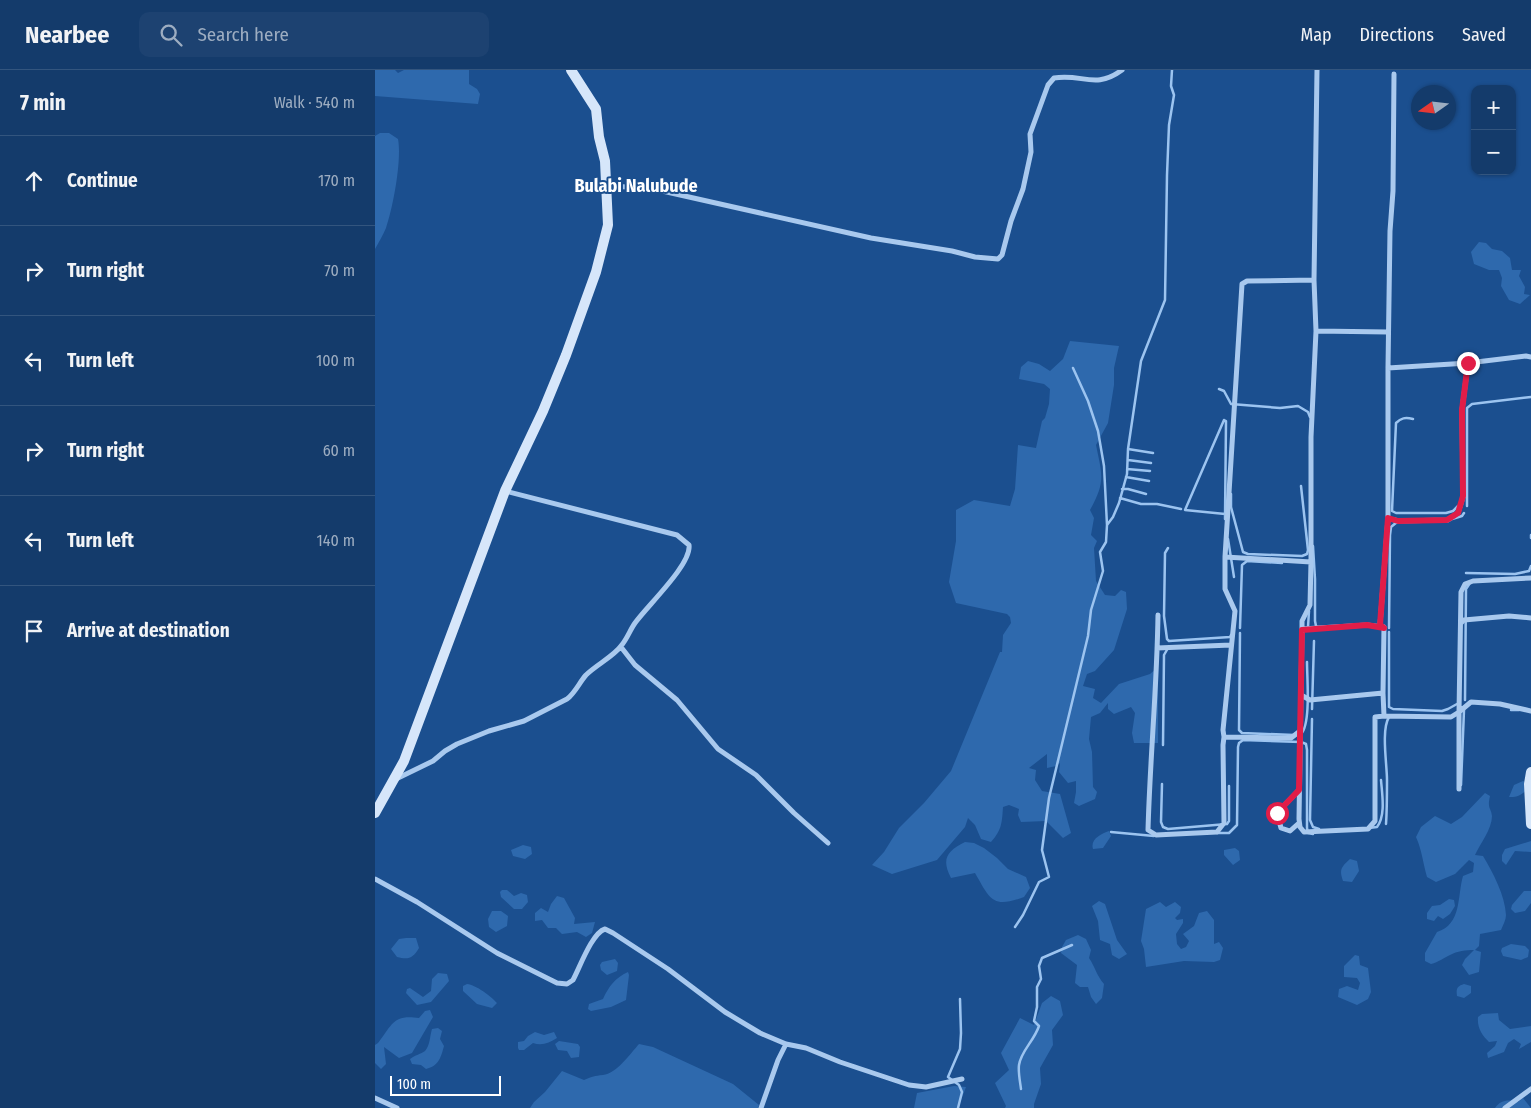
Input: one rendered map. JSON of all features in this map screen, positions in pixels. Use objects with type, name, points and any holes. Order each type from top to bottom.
[{"type":"street","points":[[375,813],[404,762],[505,491],[553,387],[594,280],[608,225],[605,161],[599,137],[596,109],[571,70]]},
{"type":"street","points":[[607,186],[649,188],[871,238],[998,260],[1003,255],[1011,221],[1023,189],[1031,152],[1030,134],[1048,85],[1054,78],[1065,76],[1098,81],[1111,78],[1122,70]]},
{"type":"street","points":[[1317,70],[1314,280],[1316,331],[1311,437],[1311,562],[1310,606],[1302,622],[1300,828],[1303,832],[1368,829],[1375,821],[1375,717],[1451,717],[1471,702],[1500,704],[1531,711]]},
{"type":"street","points":[[1384,716],[1384,628],[1380,625],[1388,518],[1387,332],[1393,191],[1394,74]]},
{"type":"street","points":[[1157,615],[1149,830],[1156,835],[1217,832],[1224,824],[1223,730],[1235,611],[1225,589],[1225,557],[1242,284],[1247,281],[1314,280]]},
{"type":"street","points":[[1316,331],[1387,332]]},
{"type":"street","points":[[1388,368],[1531,357]]},
{"type":"street","points":[[1388,518],[1398,521],[1447,520],[1458,513],[1463,496],[1462,410],[1468,363]]},
{"type":"street","points":[[395,779],[433,761],[457,744],[489,731],[524,721],[573,695],[578,684],[590,671],[621,647],[635,623],[678,571],[690,551],[689,545],[677,535],[505,491]]},
{"type":"street","points":[[1225,557],[1311,562]]},
{"type":"street","points":[[1459,789],[1461,592],[1465,584],[1473,581],[1531,578]]},
{"type":"street","points":[[1461,623],[1464,620],[1509,616],[1531,618]]},
{"type":"street","points":[[1302,630],[1367,625],[1384,628]]},
{"type":"street","points":[[1157,648],[1231,645]]},
{"type":"street","points":[[621,647],[635,665],[677,700],[718,749],[756,775],[794,813],[829,843]]},
{"type":"street","points":[[1301,695],[1310,700],[1383,693]]},
{"type":"street","points":[[1291,738],[1300,731]]},
{"type":"street","points":[[1224,737],[1291,738],[1300,745]]},
{"type":"street","points":[[1531,772],[1529,784],[1531,824]]},
{"type":"street","points":[[1299,790],[1277,813],[1281,828],[1290,831],[1299,823]]},
{"type":"street","points":[[375,878],[417,902],[497,953],[557,983],[567,984],[573,980],[592,942],[599,931],[605,929],[667,969],[725,1012],[760,1033],[786,1044],[806,1048],[840,1062],[909,1085],[926,1087],[962,1079]]},
{"type":"street","points":[[761,1108],[778,1060],[786,1044]]},
{"type":"street","points":[[1505,1108],[1531,1089]]},
{"type":"street","points":[[375,1099],[397,1108]]},
{"type":"shaded area","points":[[375,70],[395,70],[398,73],[404,70],[469,70],[469,84],[477,89],[480,94],[478,104],[375,96]]},
{"type":"shaded area","points":[[380,133],[389,133],[398,139],[399,159],[389,219],[375,249],[375,136]]},
{"type":"shaded area","points":[[1479,242],[1486,243],[1492,249],[1502,251],[1510,258],[1512,270],[1521,270],[1519,276],[1525,287],[1524,294],[1530,295],[1520,304],[1509,300],[1501,286],[1502,278],[1499,270],[1489,270],[1474,264],[1471,252]]},
{"type":"shaded area","points":[[1070,341],[1119,346],[1114,368],[1114,385],[1108,423],[1096,445],[1101,471],[1101,485],[1090,510],[1094,518],[1091,535],[1097,541],[1094,548],[1096,581],[1105,595],[1115,596],[1121,590],[1126,592],[1127,609],[1114,650],[1095,671],[1087,674],[1083,686],[1095,689],[1093,698],[1101,703],[1119,684],[1150,674],[1158,667],[1158,743],[1134,743],[1132,733],[1135,713],[1131,707],[1114,714],[1108,709],[1108,703],[1100,713],[1091,717],[1089,739],[1092,752],[1093,787],[1097,792],[1095,799],[1079,806],[1074,803],[1076,781],[1068,783],[1059,772],[1060,763],[1047,768],[1047,754],[1029,768],[1036,770],[1035,780],[1042,791],[1060,794],[1071,833],[1063,838],[1046,821],[1021,822],[1018,815],[1019,809],[1009,805],[1003,807],[1001,826],[991,842],[981,839],[975,825],[968,818],[965,827],[937,860],[892,874],[872,865],[884,852],[899,828],[924,803],[951,771],[1000,652],[1002,652],[1003,635],[1011,623],[1010,617],[1007,614],[956,603],[949,582],[956,541],[956,510],[974,500],[1010,506],[1015,489],[1018,445],[1036,448],[1042,421],[1045,418],[1049,404],[1050,389],[1044,384],[1019,379],[1021,367],[1028,361],[1039,364],[1050,371],[1063,359]]},
{"type":"shaded area","points":[[1523,781],[1531,785],[1516,797],[1509,797],[1514,785]]},
{"type":"shaded area","points":[[1485,793],[1490,796],[1489,806],[1492,816],[1488,831],[1475,855],[1483,856],[1494,877],[1501,892],[1506,917],[1501,930],[1480,934],[1479,946],[1475,950],[1481,952],[1479,972],[1469,975],[1462,965],[1474,950],[1456,953],[1431,964],[1425,961],[1425,953],[1437,932],[1451,923],[1455,916],[1463,876],[1473,872],[1474,863],[1469,860],[1455,874],[1436,882],[1427,877],[1416,837],[1421,827],[1435,816],[1451,824],[1462,817]]},
{"type":"shaded area","points":[[1109,831],[1111,836],[1103,848],[1093,849],[1093,842],[1100,835]]},
{"type":"shaded area","points":[[1531,841],[1531,852],[1515,851],[1506,865],[1502,861],[1505,849]]},
{"type":"shaded area","points":[[965,842],[974,843],[984,848],[1008,869],[1026,877],[1030,888],[1024,897],[998,902],[984,889],[975,873],[951,878],[946,866],[947,856]]},
{"type":"shaded area","points":[[523,845],[531,847],[532,854],[525,859],[513,856],[511,850]]},
{"type":"shaded area","points":[[1235,848],[1239,851],[1240,860],[1233,865],[1224,855],[1224,850]]},
{"type":"shaded area","points":[[1350,859],[1357,861],[1359,871],[1352,882],[1343,881],[1341,871]]},
{"type":"shaded area","points":[[507,890],[514,896],[521,893],[527,895],[528,902],[522,909],[514,909],[501,897],[500,892]]},
{"type":"shaded area","points":[[1524,891],[1531,891],[1531,903],[1525,911],[1515,913],[1511,909],[1512,905]]},
{"type":"shaded area","points":[[557,896],[564,898],[575,918],[574,924],[595,922],[592,933],[586,937],[577,932],[562,934],[556,928],[548,928],[542,920],[535,921],[535,913],[541,908],[548,912]]},
{"type":"shaded area","points":[[1449,899],[1454,900],[1455,906],[1450,914],[1443,919],[1438,916],[1434,921],[1427,919],[1427,913],[1432,906],[1440,905]]},
{"type":"shaded area","points":[[1099,901],[1105,904],[1117,940],[1127,954],[1119,959],[1112,955],[1110,944],[1100,940],[1098,921],[1092,906]]},
{"type":"shaded area","points":[[1160,902],[1166,907],[1175,902],[1181,907],[1180,913],[1175,918],[1177,920],[1183,919],[1183,923],[1176,934],[1177,944],[1181,949],[1186,947],[1189,941],[1183,934],[1194,926],[1199,913],[1207,911],[1214,920],[1214,944],[1219,942],[1223,948],[1220,960],[1214,962],[1184,961],[1146,967],[1141,941],[1146,909]]},
{"type":"shaded area","points":[[492,911],[501,911],[508,916],[507,926],[496,932],[489,927],[488,919]]},
{"type":"shaded area","points":[[1078,935],[1086,939],[1091,950],[1089,958],[1104,984],[1102,998],[1096,1004],[1091,997],[1088,987],[1080,987],[1075,983],[1077,965],[1061,953],[1066,940]]},
{"type":"shaded area","points":[[416,938],[419,948],[410,957],[397,957],[391,949],[399,939]]},
{"type":"shaded area","points":[[1511,944],[1525,946],[1529,950],[1528,957],[1521,960],[1503,956],[1502,948]]},
{"type":"shaded area","points":[[1355,955],[1359,956],[1360,965],[1368,968],[1371,992],[1368,999],[1357,1005],[1338,997],[1339,989],[1347,986],[1358,990],[1360,983],[1357,978],[1344,977],[1344,966]]},
{"type":"shaded area","points":[[615,959],[618,963],[617,971],[607,975],[601,970],[600,965],[602,962]]},
{"type":"shaded area","points":[[628,972],[626,1000],[611,1007],[591,1011],[588,1009],[589,1004],[603,999],[613,983]]},
{"type":"shaded area","points":[[438,973],[447,974],[449,981],[431,1002],[417,1005],[406,993],[407,989],[410,988],[423,997],[431,991],[432,979]]},
{"type":"shaded area","points":[[467,984],[483,991],[497,1003],[492,1008],[477,1004],[463,991],[463,986]]},
{"type":"shaded area","points":[[1464,984],[1471,986],[1471,993],[1464,998],[1457,996],[1457,988]]},
{"type":"shaded area","points":[[1051,996],[1060,1001],[1063,1015],[1052,1030],[1053,1045],[1040,1068],[1041,1084],[1034,1108],[1005,1108],[1006,1106],[995,1083],[1009,1070],[1001,1053],[1020,1018],[1034,1025],[1042,1003]]},
{"type":"shaded area","points":[[430,1010],[433,1017],[412,1053],[399,1058],[384,1047],[386,1064],[381,1069],[375,1063],[375,1045],[390,1026],[398,1019],[419,1018],[425,1011]]},
{"type":"shaded area","points":[[1498,1013],[1499,1020],[1510,1029],[1531,1026],[1531,1042],[1519,1049],[1521,1044],[1514,1039],[1508,1043],[1504,1052],[1488,1058],[1487,1053],[1495,1046],[1497,1041],[1489,1042],[1484,1037],[1479,1028],[1478,1017],[1482,1014]]},
{"type":"shaded area","points":[[438,1028],[442,1031],[440,1039],[444,1046],[439,1060],[434,1066],[426,1069],[421,1065],[412,1064],[410,1059],[427,1049],[432,1029]]},
{"type":"shaded area","points":[[535,1032],[544,1035],[554,1032],[557,1038],[545,1044],[533,1043],[524,1050],[519,1050],[518,1042],[524,1041]]},
{"type":"shaded area","points":[[559,1041],[578,1044],[580,1047],[579,1057],[571,1058],[567,1051],[558,1050],[555,1044]]},
{"type":"shaded area","points":[[639,1044],[653,1047],[733,1084],[759,1105],[758,1108],[530,1108],[562,1071],[584,1080],[593,1076],[608,1074],[623,1062]]},
{"type":"shaded area","points":[[954,1086],[966,1087],[958,1108],[914,1108],[917,1093]]},
{"type":"shaded area","points":[[1523,1098],[1531,1108],[1495,1108],[1502,1102],[1508,1100],[1518,1102]]},
{"type":"waterway","points":[[1107,525],[1119,503],[1127,474],[1128,449],[1141,361],[1165,300],[1169,125],[1174,95],[1171,86],[1172,70]]},
{"type":"waterway","points":[[1015,927],[1039,882],[1049,877],[1042,850],[1049,798],[1088,636],[1091,610],[1103,571],[1100,552],[1106,542],[1107,525],[1104,466],[1098,431],[1088,401],[1073,368]]},
{"type":"waterway","points":[[1219,389],[1224,391],[1231,404],[1280,408],[1298,406],[1308,412],[1310,417]]},
{"type":"waterway","points":[[1467,506],[1467,408],[1472,404],[1531,397]]},
{"type":"waterway","points":[[1413,419],[1403,418],[1396,423],[1392,511],[1396,513],[1446,513],[1453,511],[1458,506]]},
{"type":"waterway","points":[[1225,514],[1185,510],[1224,420],[1226,421],[1225,519]]},
{"type":"waterway","points":[[1128,449],[1153,453]]},
{"type":"waterway","points":[[1128,460],[1151,463]]},
{"type":"waterway","points":[[1127,469],[1150,471]]},
{"type":"waterway","points":[[1126,477],[1149,481]]},
{"type":"waterway","points":[[1231,494],[1231,507],[1243,552],[1248,554],[1302,556],[1307,554],[1308,550],[1301,486]]},
{"type":"waterway","points":[[1122,489],[1146,494]]},
{"type":"waterway","points":[[1120,498],[1141,504],[1157,504],[1181,509]]},
{"type":"waterway","points":[[1452,519],[1462,516],[1464,513]]},
{"type":"waterway","points":[[1389,628],[1390,535],[1391,527],[1397,522]]},
{"type":"waterway","points":[[1228,539],[1234,577]]},
{"type":"waterway","points":[[1313,546],[1315,621],[1318,627]]},
{"type":"waterway","points":[[1168,548],[1165,553],[1164,616],[1167,639],[1169,641],[1230,637],[1231,635]]},
{"type":"waterway","points":[[1240,628],[1242,565],[1247,561],[1282,563]]},
{"type":"waterway","points":[[1466,573],[1515,574],[1529,571],[1531,566]]},
{"type":"waterway","points":[[1465,700],[1466,589],[1470,583]]},
{"type":"waterway","points":[[1308,627],[1309,611]]},
{"type":"waterway","points":[[1389,632],[1389,707],[1393,709],[1442,711],[1457,704]]},
{"type":"waterway","points":[[1240,633],[1239,730],[1242,733],[1294,735]]},
{"type":"waterway","points":[[1312,709],[1314,641]]},
{"type":"waterway","points":[[1163,745],[1164,655],[1168,648]]},
{"type":"waterway","points":[[1301,734],[1304,729],[1307,711],[1307,662]]},
{"type":"waterway","points":[[1461,785],[1464,710]]},
{"type":"waterway","points":[[1511,710],[1519,710]]},
{"type":"waterway","points":[[1386,824],[1385,730],[1389,717]]},
{"type":"waterway","points":[[1312,719],[1310,820],[1313,827],[1319,829]]},
{"type":"waterway","points":[[1217,833],[1229,833],[1237,825],[1238,747],[1239,743],[1243,740],[1301,742],[1306,744],[1307,828],[1308,833],[1313,834]]},
{"type":"waterway","points":[[1369,828],[1377,827],[1382,817],[1381,780]]},
{"type":"waterway","points":[[1162,784],[1161,822],[1163,827],[1168,829],[1227,824],[1229,821],[1229,786]]},
{"type":"waterway","points":[[1111,832],[1154,836]]},
{"type":"waterway","points":[[1021,1089],[1020,1060],[1039,1026],[1034,1021],[1037,1007],[1037,987],[1041,979],[1039,966],[1042,958],[1072,945]]},
{"type":"waterway","points":[[958,1108],[962,1092],[959,1085],[948,1077],[960,1049],[960,999]]},
{"type":"district","name":"Bulabi Nalubude","points":[[636,186]]},
{"type":"route","points":[[1277,813],[1299,790],[1302,630],[1367,625],[1384,628],[1380,625],[1388,518],[1398,521],[1447,520],[1458,513],[1463,496],[1462,410],[1468,363]]}]
